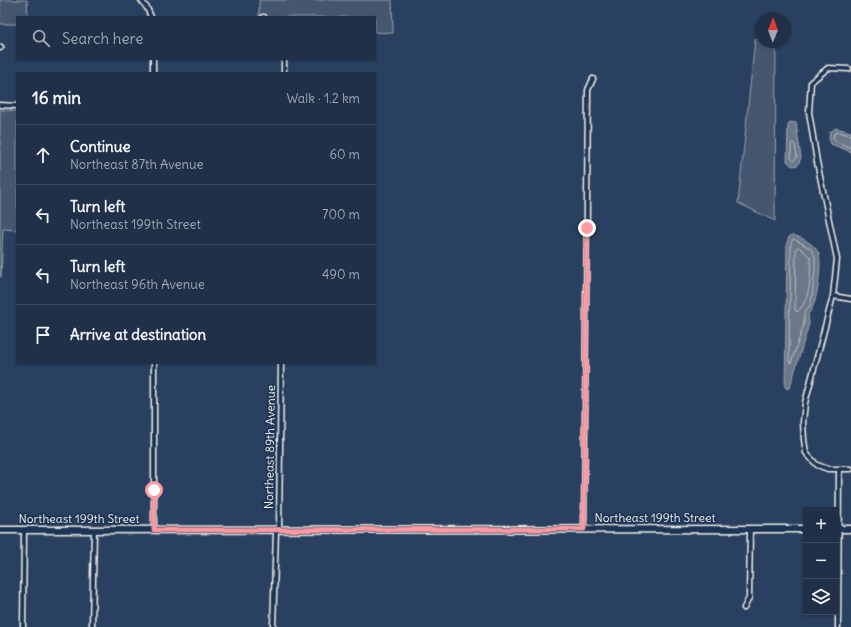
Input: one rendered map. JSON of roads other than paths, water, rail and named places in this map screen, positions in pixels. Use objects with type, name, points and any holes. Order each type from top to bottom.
[{"type":"main road","name":"Northeast 199th Street","points":[[0,530],[803,529]]},
{"type":"main road","points":[[839,529],[851,529]]},
{"type":"street","points":[[141,0],[150,16]]},
{"type":"street","points":[[153,72],[154,60]]},
{"type":"street","points":[[284,60],[284,72]]},
{"type":"street","points":[[849,69],[828,68],[811,82],[810,119],[820,178],[837,259],[833,296],[807,394],[803,431],[806,453],[813,462],[828,469],[851,469]]},
{"type":"street","points":[[584,529],[588,90],[593,79]]},
{"type":"street","points":[[0,105],[16,106]]},
{"type":"street","points":[[833,296],[851,300]]},
{"type":"street","points":[[154,364],[154,530]]},
{"type":"street","name":"Northeast 89th Avenue","points":[[273,627],[278,530],[281,364]]},
{"type":"street","points":[[838,507],[839,470]]},
{"type":"street","points":[[744,608],[749,598],[750,529]]},
{"type":"street","points":[[23,627],[24,530]]},
{"type":"street","points":[[92,627],[94,530]]},
{"type":"street","points":[[838,543],[838,627]]},
{"type":"water","points":[[790,122],[796,123],[801,158],[798,165],[792,166],[787,161],[788,125]]},
{"type":"water","points":[[836,128],[851,132],[851,152],[831,144],[829,138],[830,132]]},
{"type":"water","points":[[792,235],[803,239],[817,250],[819,254],[820,267],[814,303],[808,314],[809,324],[790,387],[787,389],[785,387],[787,242],[789,237]]}]
